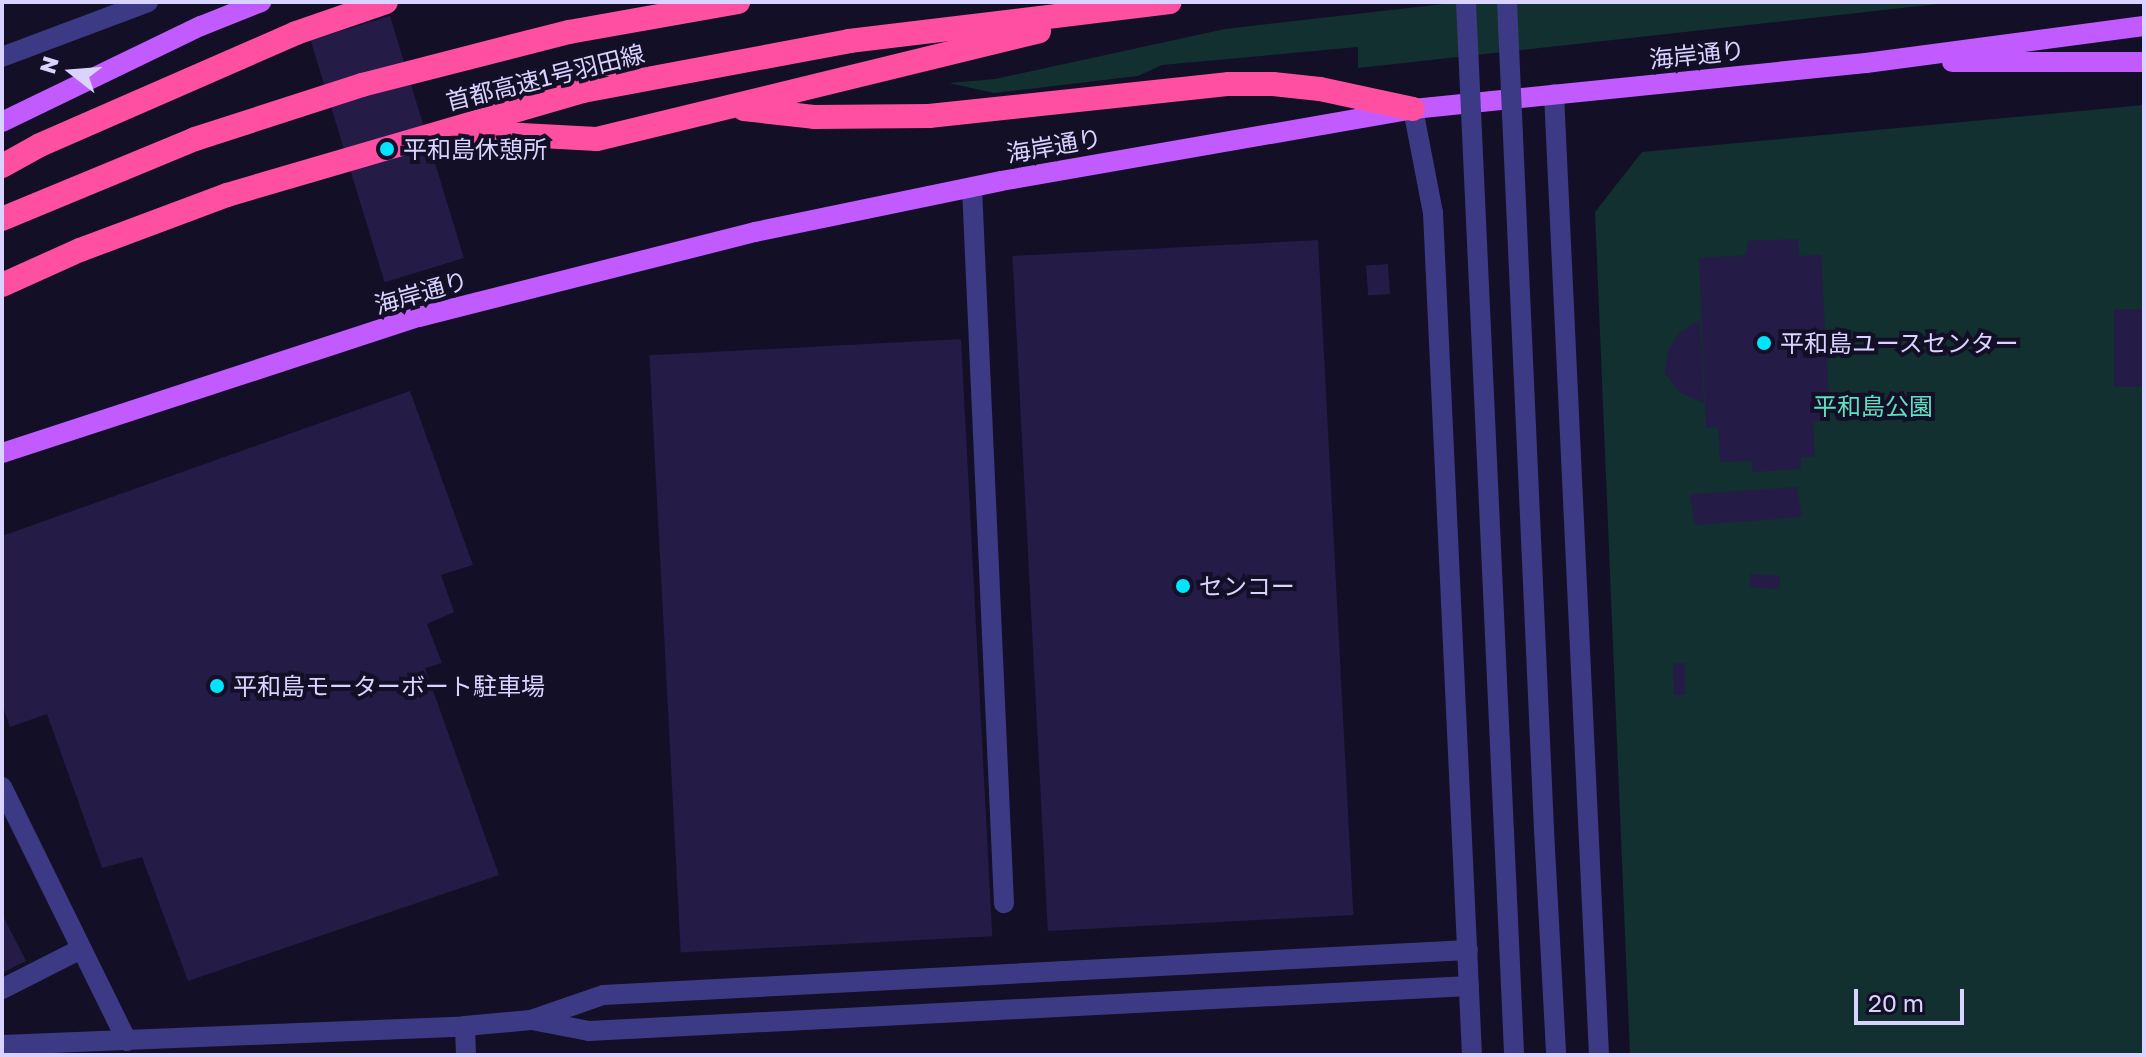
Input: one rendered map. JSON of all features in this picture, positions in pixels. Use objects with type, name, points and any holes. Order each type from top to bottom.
[{"type":"highway","points":[[2,166],[40,145],[296,33],[386,2]]},
{"type":"highway","name":"首都高速1号羽田線","points":[[2,219],[195,139],[362,85],[569,32],[738,2]]},
{"type":"highway","name":"首都高速1号羽田線","points":[[2,285],[80,250],[227,195],[583,91],[849,41],[1170,2]]},
{"type":"highway","points":[[445,132],[597,139],[731,108],[801,87],[1162,3]]},
{"type":"highway","points":[[731,108],[814,117],[929,116],[1229,84],[1273,84],[1320,89],[1413,109]]},
{"type":"main road","points":[[2,122],[201,26],[261,2]]},
{"type":"main road","name":"海岸通り","points":[[2,453],[419,317],[755,232],[972,188],[1413,109],[1866,63],[2144,26]]},
{"type":"main road","points":[[1866,63],[2144,62]]},
{"type":"street","points":[[2,57],[148,2]]},
{"type":"street","points":[[1466,2],[1514,1055]]},
{"type":"street","points":[[1507,2],[1556,1055]]},
{"type":"street","points":[[1554,94],[1599,1055]]},
{"type":"street","points":[[1413,109],[1433,213],[1472,1055]]},
{"type":"street","points":[[972,188],[1004,903]]},
{"type":"street","points":[[2,787],[127,1041]]},
{"type":"street","points":[[2,989],[81,949]]},
{"type":"street","points":[[2,1045],[127,1041],[252,1046],[531,1020],[603,995],[1468,950]]},
{"type":"street","points":[[531,1020],[589,1031],[1469,986]]},
{"type":"street","points":[[465,1026],[466,1055]]},
{"type":"green space","points":[[1461,2],[1956,2],[1358,68],[1358,47],[1162,65],[1138,76],[994,93],[949,83],[995,79],[1225,29]]},
{"type":"green space","name":"平和島公園","points":[[2144,105],[2144,1055],[1630,1055],[1595,212],[1642,152]]},
{"type":"building","name":"平和島休憩所","points":[[390,16],[464,258],[385,282],[311,40]]},
{"type":"building","name":"平和島ユースセンター","points":[[1798,239],[1799,256],[1821,255],[1830,418],[1813,422],[1815,457],[1801,457],[1801,469],[1753,472],[1752,461],[1720,462],[1718,427],[1706,428],[1699,258],[1746,255],[1748,241]]},
{"type":"building","name":"センコー","points":[[1318,240],[1353,915],[1048,931],[1012,256]]},
{"type":"building","points":[[1388,264],[1390,294],[1368,295],[1366,266]]},
{"type":"building","points":[[2114,309],[2144,309],[2144,387],[2114,387]]},
{"type":"building","points":[[1700,320],[1704,403],[1679,392],[1665,373],[1668,351],[1679,333]]},
{"type":"building","points":[[961,339],[992,936],[681,953],[649,355]]},
{"type":"building","name":"平和島モーターボート駐車場","points":[[410,391],[473,565],[441,575],[454,612],[427,624],[442,663],[425,668],[499,875],[188,981],[142,857],[102,868],[47,714],[10,727],[2,704],[2,536]]},
{"type":"building","points":[[1797,487],[1802,517],[1695,525],[1690,496],[1693,494]]},
{"type":"building","points":[[1750,574],[1780,576],[1779,589],[1749,587]]},
{"type":"building","points":[[1685,663],[1685,695],[1674,695],[1673,665]]},
{"type":"building","points":[[2,914],[26,961],[2,973]]},
{"type":"place","name":"平和島休憩所","points":[[387,149]]},
{"type":"place","name":"平和島ユースセンター","points":[[1764,343]]},
{"type":"place","name":"センコー","points":[[1183,586]]},
{"type":"place","name":"平和島モーターボート駐車場","points":[[217,686]]}]
